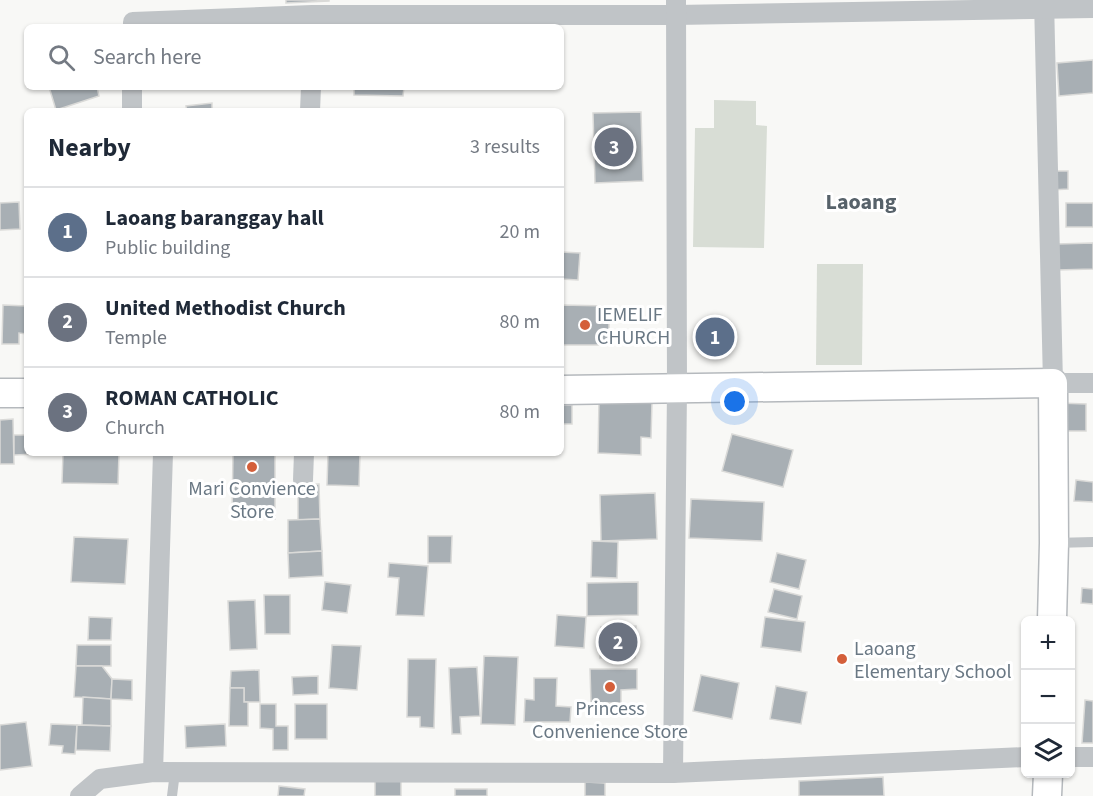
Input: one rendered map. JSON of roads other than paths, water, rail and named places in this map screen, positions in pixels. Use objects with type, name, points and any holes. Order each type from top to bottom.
[{"type":"street","points":[[1044,4],[1053,383],[1052,616]]},
{"type":"street","points":[[133,24],[133,22],[312,21],[676,8],[1044,4],[1093,8]]},
{"type":"street","points":[[673,773],[677,389],[676,8]]},
{"type":"street","points":[[132,90],[132,108]]},
{"type":"street","points":[[310,90],[310,108]]},
{"type":"street","points":[[564,390],[1093,383]]},
{"type":"street","points":[[0,393],[24,393]]},
{"type":"street","points":[[153,772],[163,456]]},
{"type":"street","points":[[303,456],[303,480]]},
{"type":"street","points":[[80,796],[100,779],[153,772],[673,773],[1021,757]]},
{"type":"street","points":[[1075,757],[1093,757]]},
{"type":"street","points":[[1047,796],[1048,778]]},
{"type":"lane","points":[[1054,543],[1093,542]]},
{"type":"lane","points":[[172,796],[175,772]]},
{"type":"place","name":"ROMAN CATHOLIC","points":[[614,147]]},
{"type":"place","name":"IEMELIF CHURCH","points":[[585,325]]},
{"type":"place","name":"Laoang baranggay hall","points":[[715,337]]},
{"type":"place","name":"Mari Convience Store","points":[[252,467]]},
{"type":"place","name":"United Methodist Church","points":[[618,642]]},
{"type":"place","name":"Laoang Elementary School","points":[[842,659]]},
{"type":"place","name":"Princess Convenience Store","points":[[610,687]]},
{"type":"district","name":"Laoang","points":[[861,201]]}]
